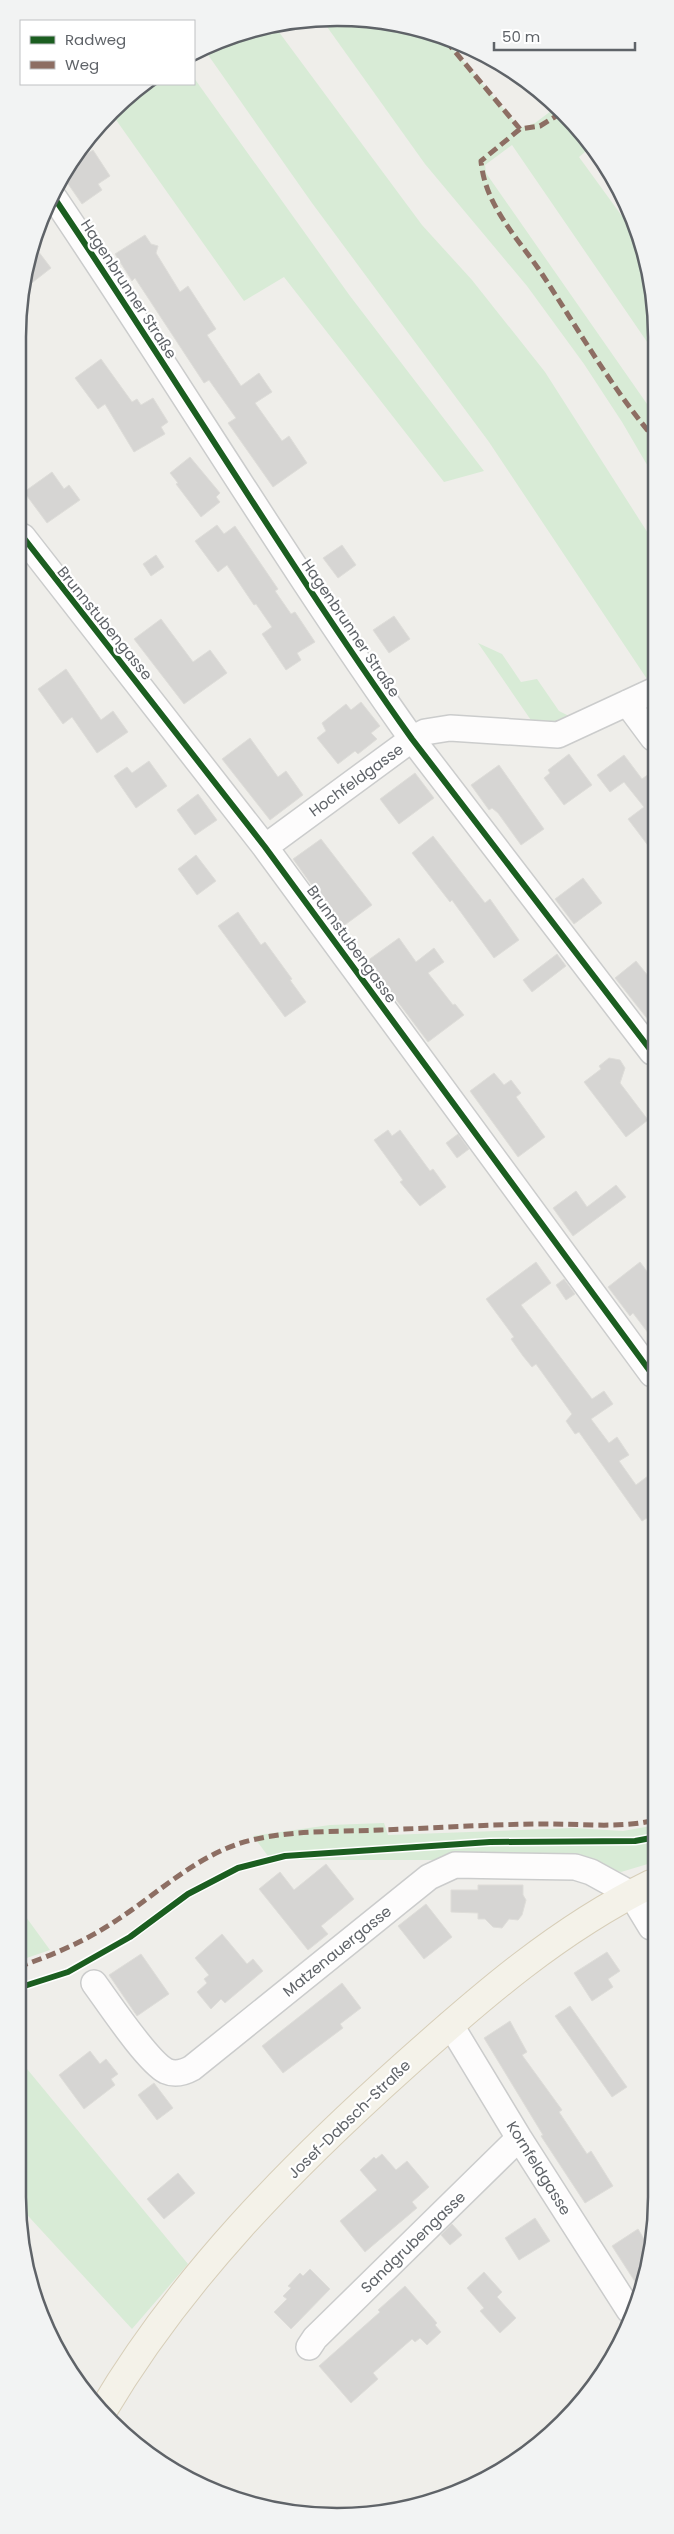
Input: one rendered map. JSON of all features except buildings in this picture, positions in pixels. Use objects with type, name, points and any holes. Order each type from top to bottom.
[{"type":"main road","name":"Josef-Dabsch-Straße","points":[[106,2405],[129,2368],[168,2312],[232,2236],[303,2162],[450,2024],[548,1946],[641,1889]]},
{"type":"street","name":"Hagenbrunner Straße","points":[[57,202],[262,520],[412,739],[648,1047]]},
{"type":"street","name":"Brunnstubengasse","points":[[26,541],[266,847],[648,1369]]},
{"type":"street","name":"Hochfeldgasse","points":[[266,847],[412,739],[435,730],[450,728],[558,735],[648,692]]},
{"type":"street","points":[[627,703],[648,731]]},
{"type":"street","name":"Matzenauergasse","points":[[94,1983],[152,2060],[167,2072],[184,2072],[429,1877],[445,1868],[455,1865],[504,1864],[575,1867],[641,1889]]},
{"type":"street","points":[[641,1889],[648,1916]]},
{"type":"street","name":"Kornfeldgasse","points":[[450,2024],[519,2138],[628,2306]]},
{"type":"street","name":"Sandgrubengasse","points":[[309,2347],[315,2338],[519,2138]]},
{"type":"green space","points":[[327,27],[357,27],[398,32],[453,49],[520,128],[535,123],[551,111],[584,148],[586,151],[579,157],[625,220],[631,237],[642,276],[648,343],[512,145],[485,165],[486,173],[648,405],[648,466],[584,364],[527,286],[425,164]]},
{"type":"green space","points":[[279,32],[422,225],[472,280],[545,372],[648,533],[648,680],[489,442],[312,203],[208,55],[237,43]]},
{"type":"green space","points":[[195,79],[350,296],[484,471],[444,482],[284,277],[244,301],[115,119],[155,85],[195,85]]},
{"type":"green space","points":[[478,643],[502,654],[521,682],[537,679],[559,711],[571,717],[601,701],[606,705],[559,725],[535,726]]},
{"type":"green space","points":[[384,1823],[388,1835],[573,1828],[623,1831],[648,1827],[648,1864],[621,1872],[583,1860],[271,1860],[253,1836],[330,1825]]},
{"type":"green space","points":[[26,1917],[50,1950],[26,1958]]},
{"type":"green space","points":[[26,2068],[188,2264],[132,2329],[27,2215]]},
{"type":"marked path","points":[[452,49],[520,129]]},
{"type":"marked path","points":[[556,116],[540,126],[520,129],[481,161],[484,177],[489,193],[504,221],[542,274],[623,399],[648,431]]},
{"type":"marked path","points":[[26,1964],[93,1935],[198,1863],[233,1846],[252,1840],[283,1834],[316,1832],[507,1825],[613,1825],[648,1822]]},
{"type":"cycle path","points":[[57,202],[320,606],[412,739],[648,1047]]},
{"type":"cycle path","points":[[26,541],[265,847],[648,1369]]},
{"type":"cycle path","points":[[26,1985],[68,1972],[130,1937],[188,1894],[238,1868],[285,1856],[490,1842],[635,1841],[648,1839]]}]
